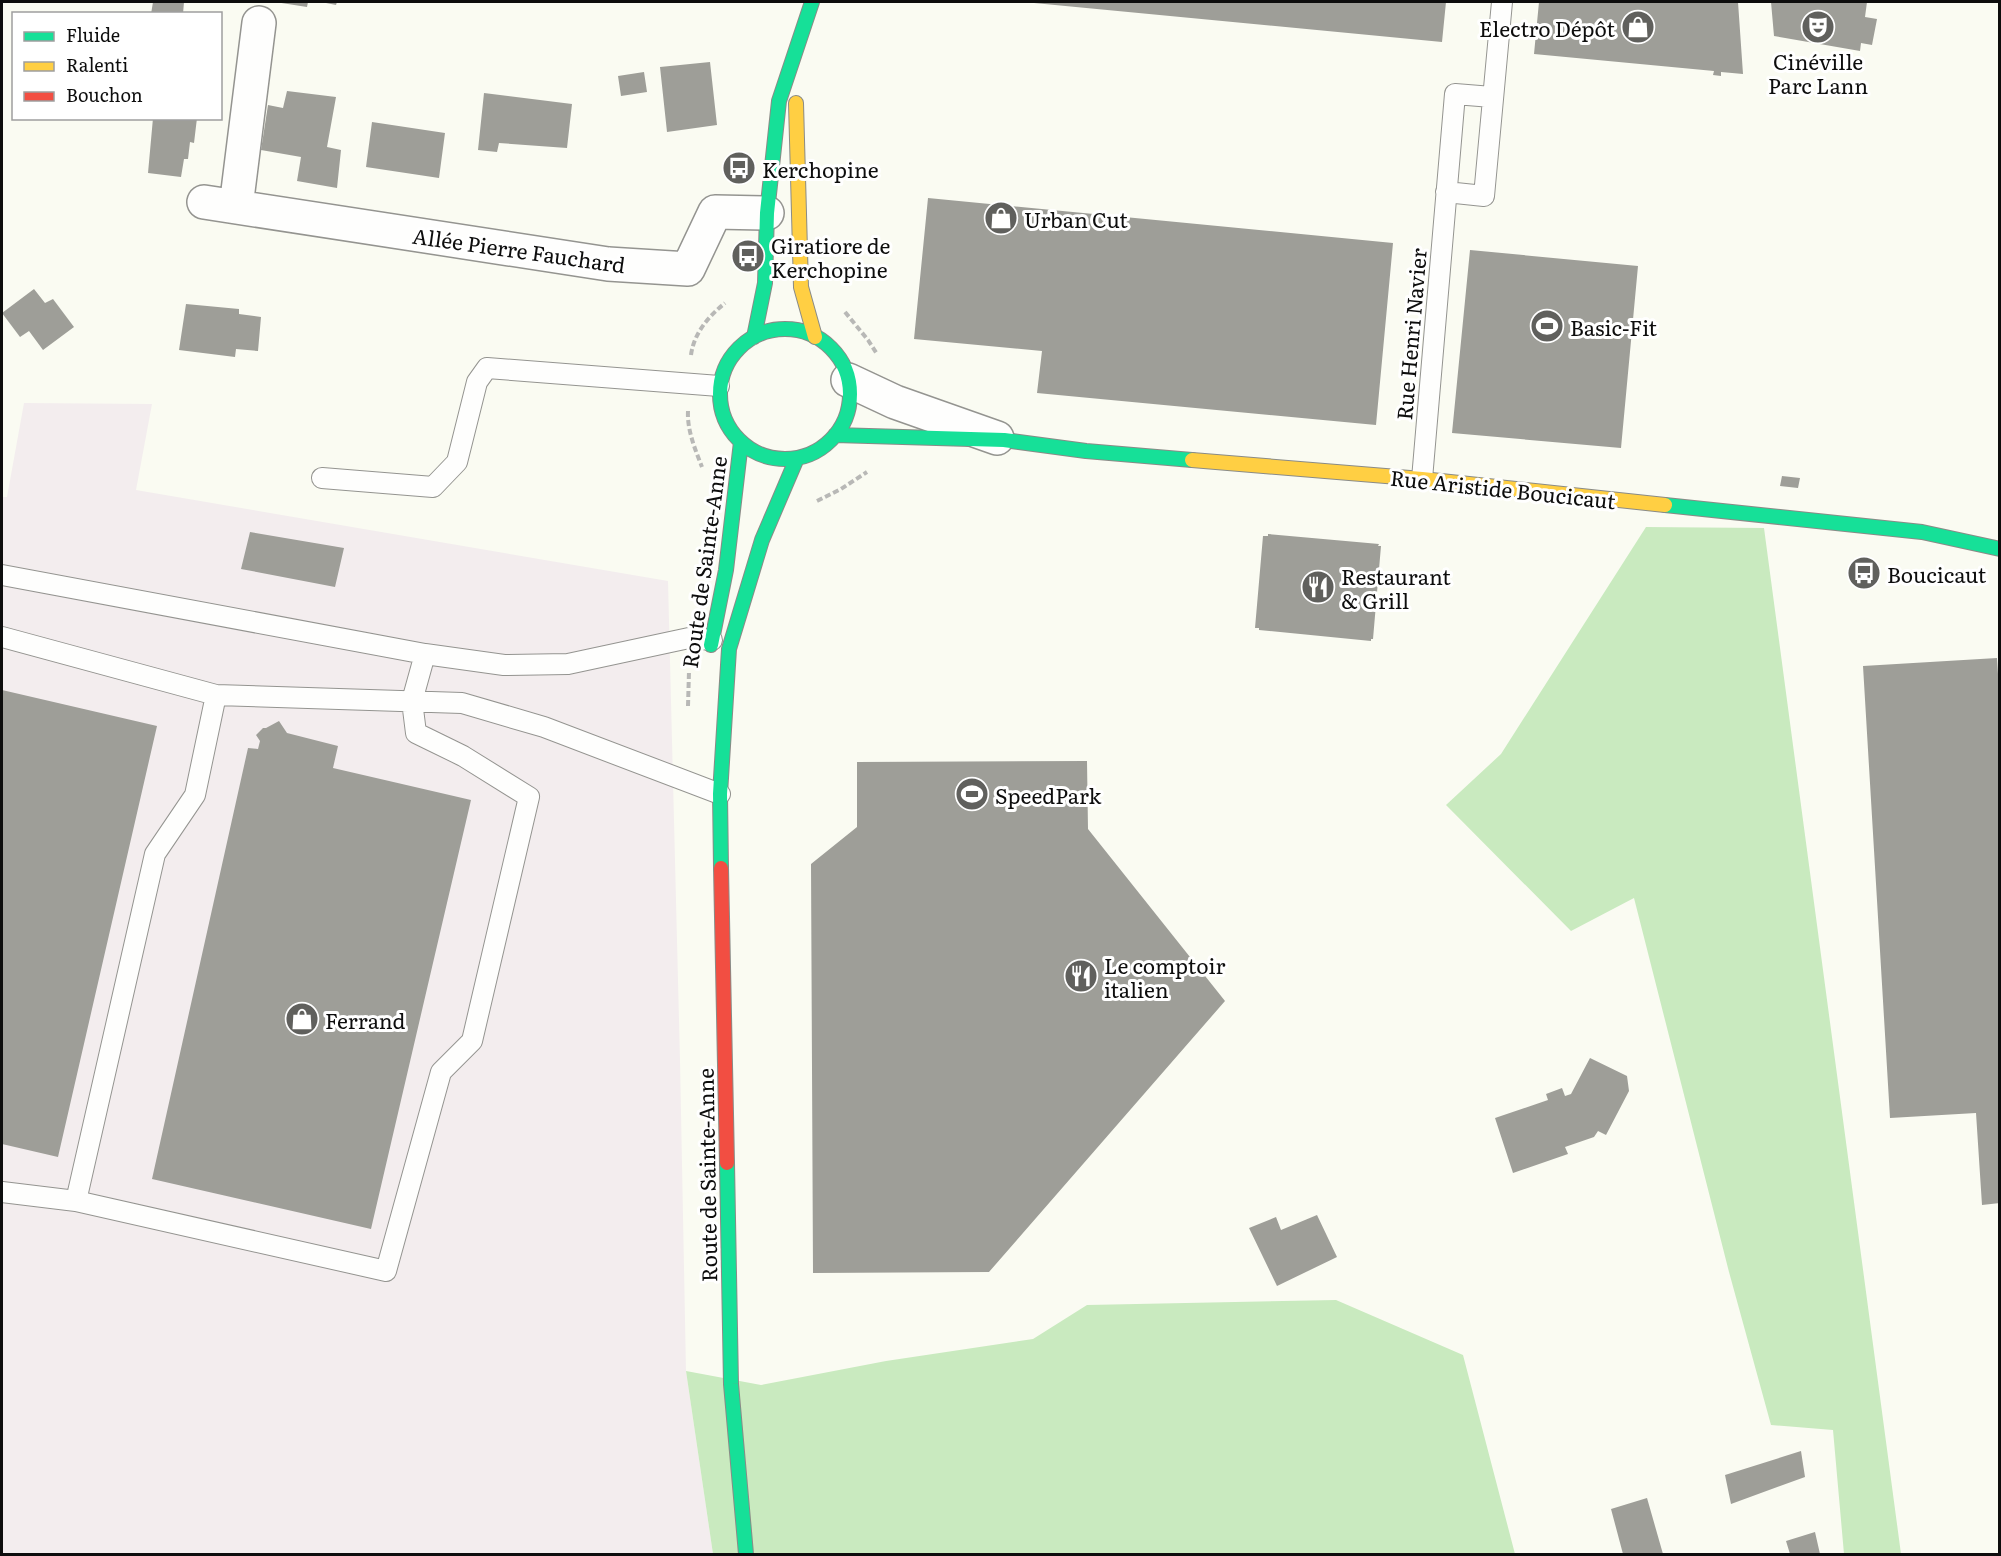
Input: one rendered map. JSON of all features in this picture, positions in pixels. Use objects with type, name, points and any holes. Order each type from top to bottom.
[{"type":"main road","points":[[754,337],[765,283],[767,213],[779,101],[812,2]]},
{"type":"main road","points":[[799,42],[796,107],[801,287],[815,337]]},
{"type":"main road","points":[[774,330],[795,330],[815,337],[831,348],[842,363],[848,380],[850,400],[845,418],[836,435],[818,450],[797,458],[777,459],[758,453],[741,442],[728,425],[721,405],[719,386],[727,364],[739,348],[754,337],[774,330]]},
{"type":"main road","name":"Rue Aristide Boucicaut","points":[[836,435],[1004,440],[1086,451],[1422,479],[1922,532],[2000,549]]},
{"type":"main road","name":"Route de Sainte-Anne","points":[[709,663],[726,570],[741,442]]},
{"type":"main road","name":"Route de Sainte-Anne","points":[[746,1554],[731,1384],[720,794],[729,649],[762,540],[797,458]]},
{"type":"main road","name":"Route de Sainte-Anne","points":[[710,718],[720,794]]},
{"type":"street","points":[[236,207],[259,23]]},
{"type":"street","name":"Allée Pierre Fauchard","points":[[204,202],[608,264],[688,269],[715,212],[767,213]]},
{"type":"street","name":"Rue Aristide Boucicaut","points":[[848,380],[895,402],[1004,440]]},
{"type":"lane","points":[[1446,192],[1484,196],[1502,2]]},
{"type":"lane","name":"Rue Henri Navier","points":[[1422,479],[1455,94],[1492,97]]},
{"type":"lane","points":[[322,478],[433,487],[457,462],[477,382],[487,368],[719,386]]},
{"type":"lane","points":[[2,575],[425,654],[504,665],[568,664],[689,638],[712,640]]},
{"type":"lane","points":[[2,637],[216,695],[462,703],[544,727],[720,794]]},
{"type":"lane","points":[[2,1192],[76,1201],[386,1271],[441,1072],[472,1041],[529,797],[463,756],[416,733],[412,701],[425,654]]},
{"type":"lane","points":[[76,1201],[155,854],[195,795],[216,695]]},
{"type":"path","points":[[843,309],[880,358]]},
{"type":"path","points":[[687,419],[693,445],[706,473]]},
{"type":"path","points":[[814,503],[868,471]]},
{"type":"shaded area","points":[[24,403],[152,404],[136,490],[668,581],[686,1371],[713,1554],[2,1554],[2,497],[7,497]]},
{"type":"green space","points":[[1646,527],[1764,528],[1901,1554],[1844,1554],[1833,1430],[1771,1425],[1729,1272],[1634,898],[1571,931],[1446,805],[1501,754]]},
{"type":"green space","points":[[1336,1300],[1463,1355],[1515,1554],[713,1554],[686,1371],[761,1385],[886,1361],[1033,1339],[1087,1305]]},
{"type":"building","points":[[153,2],[184,2],[183,12],[151,12]]},
{"type":"building","points":[[275,2],[308,2],[307,7]]},
{"type":"building","points":[[321,2],[337,2],[336,5]]},
{"type":"building","points":[[1034,2],[1446,2],[1442,42]]},
{"type":"building","name":"Electro Dépôt","points":[[1539,2],[1738,2],[1743,74],[1721,72],[1721,76],[1713,75],[1714,71],[1534,54]]},
{"type":"building","name":"Cinéville Parc Lann","points":[[1771,2],[1867,2],[1865,17],[1877,19],[1872,45],[1861,43],[1860,51],[1774,36]]},
{"type":"building","points":[[710,62],[717,125],[667,132],[660,67]]},
{"type":"building","points":[[644,72],[647,92],[621,96],[618,76]]},
{"type":"building","points":[[287,91],[336,97],[327,147],[341,150],[337,188],[297,181],[301,157],[261,150],[268,105],[283,108]]},
{"type":"building","points":[[484,93],[572,104],[567,148],[499,143],[497,152],[478,150]]},
{"type":"building","points":[[153,120],[197,120],[194,143],[190,142],[188,159],[184,159],[181,177],[148,173]]},
{"type":"building","points":[[372,122],[445,133],[439,178],[366,167]]},
{"type":"building","points":[[928,198],[1393,243],[1376,425],[1037,393],[1042,351],[914,339]]},
{"type":"building","name":"Basic-Fit","points":[[1470,250],[1638,266],[1621,448],[1452,433]]},
{"type":"building","points":[[34,289],[45,303],[53,299],[74,327],[43,350],[29,331],[20,337],[2,313]]},
{"type":"building","points":[[186,304],[239,309],[239,314],[261,317],[258,351],[236,349],[235,357],[179,350]]},
{"type":"building","points":[[1782,476],[1800,478],[1798,488],[1780,486]]},
{"type":"building","points":[[250,532],[344,548],[335,587],[241,569]]},
{"type":"building","name":"Restaurant & Grill","points":[[1268,534],[1381,546],[1371,641],[1255,628],[1263,536],[1268,536]]},
{"type":"building","points":[[1997,658],[2000,706],[2000,1203],[1982,1205],[1976,1113],[1890,1118],[1863,666]]},
{"type":"building","points":[[2,690],[157,726],[58,1157],[2,1144]]},
{"type":"building","name":"Ferrand","points":[[279,721],[287,733],[338,746],[333,768],[471,800],[371,1229],[152,1179],[248,748],[258,749],[260,741],[256,735],[263,728]]},
{"type":"building","points":[[1087,761],[1088,829],[1225,1001],[989,1272],[813,1273],[811,864],[857,827],[857,762]]},
{"type":"building","points":[[1590,1058],[1627,1076],[1629,1091],[1606,1135],[1598,1131],[1594,1137],[1565,1147],[1568,1154],[1513,1173],[1495,1118],[1548,1100],[1546,1094],[1562,1088],[1565,1096],[1571,1094]]},
{"type":"building","points":[[1317,1215],[1337,1257],[1277,1286],[1249,1228],[1276,1217],[1281,1230]]},
{"type":"building","points":[[1801,1451],[1805,1477],[1731,1504],[1725,1475]]},
{"type":"building","points":[[1647,1498],[1663,1554],[1623,1554],[1611,1509]]},
{"type":"building","points":[[1815,1532],[1820,1554],[1790,1554],[1786,1541]]},
{"type":"traffic: fast","points":[[754,337],[765,283],[767,213],[779,101],[812,2]]},
{"type":"traffic: fast","points":[[785,329],[810,334],[831,348],[845,369],[850,394],[845,419],[831,440],[810,454],[785,459],[760,454],[739,440],[725,419],[720,394],[725,369],[739,348],[760,334],[785,329]]},
{"type":"traffic: fast","points":[[835,435],[1004,440],[1086,451],[1192,460]]},
{"type":"traffic: fast","points":[[711,645],[726,570],[741,442]]},
{"type":"traffic: fast","points":[[721,868],[720,794],[729,649],[762,540],[797,458]]},
{"type":"traffic: fast","points":[[1665,505],[1922,532],[2000,549]]},
{"type":"traffic: fast","points":[[727,1163],[731,1384],[746,1554]]},
{"type":"traffic: slow","points":[[796,103],[801,287],[815,337]]},
{"type":"traffic: slow","points":[[1192,460],[1422,479],[1665,505]]},
{"type":"traffic: jam","points":[[721,868],[727,1163]]},
{"type":"place","name":"Electro Dépôt","points":[[1638,27]]},
{"type":"place","name":"Cinéville Parc Lann","points":[[1818,27]]},
{"type":"place","name":"Kerchopine","points":[[739,168]]},
{"type":"place","name":"Urban Cut","points":[[1001,218]]},
{"type":"place","name":"Giratiore de Kerchopine","points":[[748,256]]},
{"type":"place","name":"Basic-Fit","points":[[1547,326]]},
{"type":"place","name":"Boucicaut","points":[[1864,573]]},
{"type":"place","name":"Restaurant & Grill","points":[[1318,587]]},
{"type":"place","name":"SpeedPark","points":[[972,794]]},
{"type":"place","name":"Le comptoir italien","points":[[1081,976]]},
{"type":"place","name":"Ferrand","points":[[302,1019]]}]
